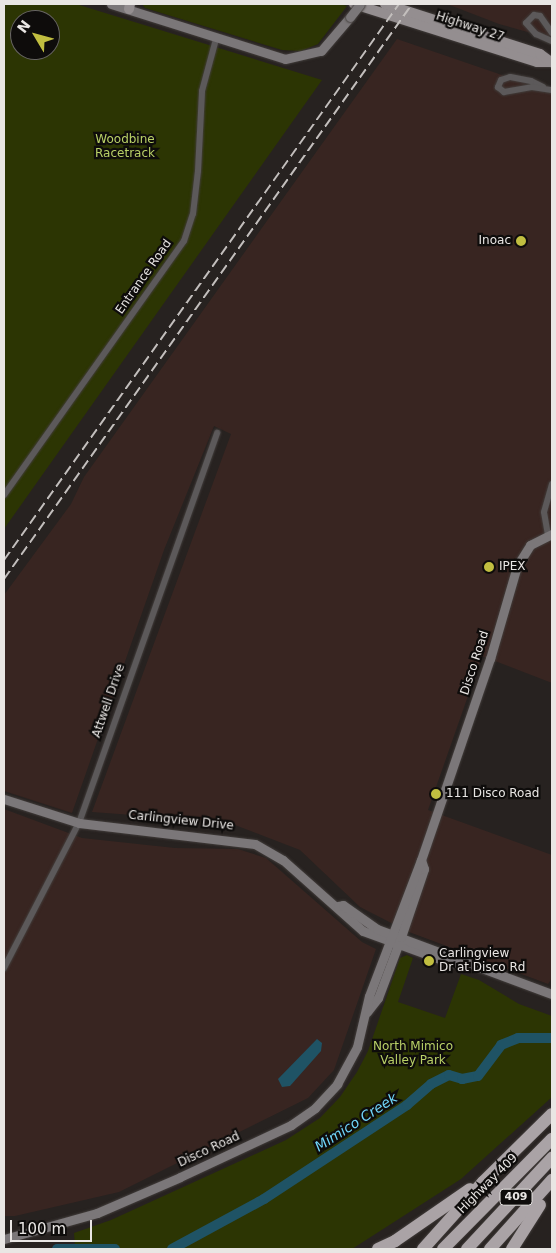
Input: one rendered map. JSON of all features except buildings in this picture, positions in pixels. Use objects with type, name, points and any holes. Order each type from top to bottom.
[{"type":"highway","points":[[423,1249],[484,1182],[552,1114]]},
{"type":"highway","name":"Highway 409","points":[[443,1249],[552,1139]]},
{"type":"highway","name":"409","points":[[467,1249],[552,1158]]},
{"type":"highway","points":[[490,1249],[552,1180]]},
{"type":"highway","points":[[378,1249],[484,1182]]},
{"type":"highway","points":[[512,1249],[524,1226],[552,1189]]},
{"type":"main road","points":[[111,4],[130,6],[216,39],[272,57],[307,56],[321,50],[360,4]]},
{"type":"main road","name":"Highway 27","points":[[354,4],[537,62],[552,62]]},
{"type":"main road","name":"Highway 27","points":[[385,4],[540,54],[552,62]]},
{"type":"main road","name":"Disco Road","points":[[4,1239],[119,1204],[296,1122],[326,1098],[345,1073],[367,1012],[369,996],[424,869],[422,860],[490,659],[517,566],[530,545],[550,535]]},
{"type":"main road","name":"Carlingview Drive","points":[[4,799],[79,823],[255,844],[283,860],[338,906],[343,905],[369,925],[395,939],[454,956],[461,962],[552,994]]},
{"type":"street","points":[[552,33],[540,16],[534,15],[526,24],[536,34],[552,41]]},
{"type":"street","name":"Entrance Road","points":[[4,495],[184,241],[193,214],[202,92],[216,39]]},
{"type":"street","points":[[543,87],[508,92],[498,87],[501,80],[510,77],[531,81],[552,90]]},
{"type":"street","name":"Attwell Drive","points":[[4,968],[79,823],[217,433]]},
{"type":"street","name":"Disco Road","points":[[550,535],[544,512],[552,484]]},
{"type":"shaded area","points":[[447,4],[552,4],[552,39],[499,24]]},
{"type":"shaded area","points":[[397,39],[552,92],[552,683],[482,656],[428,810],[552,855],[552,978],[548,984],[409,932],[360,907],[300,850],[227,822],[92,812],[231,434],[214,426],[164,550],[72,813],[4,791],[4,595],[71,504],[84,477]]},
{"type":"shaded area","points":[[4,809],[82,838],[175,848],[238,849],[266,858],[362,942],[376,949],[334,1070],[308,1098],[119,1192],[15,1216],[4,1216]]},
{"type":"green space","name":"Woodbine Racetrack","points":[[4,4],[76,4],[322,80],[4,529]]},
{"type":"green space","points":[[142,4],[340,4],[347,6],[318,44],[301,51],[282,50],[145,8]]},
{"type":"green space","name":"North Mimico Valley Park","points":[[407,955],[413,958],[398,1002],[445,1018],[461,974],[479,980],[519,1004],[552,1016],[552,1097],[461,1179],[352,1249],[106,1249],[75,1246],[74,1233],[111,1220],[286,1140],[320,1118],[340,1097],[357,1072],[368,1051],[400,958]],"holes":[[[348,1142],[346,1148],[189,1241]]]},
{"type":"water","points":[[317,1039],[322,1043],[321,1051],[290,1086],[282,1087],[278,1079]]},
{"type":"waterway","name":"Mimico Creek","points":[[172,1249],[264,1199],[407,1105],[431,1084],[449,1075],[462,1079],[478,1076],[501,1045],[518,1038],[552,1038]]},
{"type":"waterway","name":"Mimico Creek","points":[[57,1249],[115,1249]]},
{"type":"railway","points":[[4,560],[399,4]]},
{"type":"railway","points":[[4,579],[412,4]]},
{"type":"place","name":"Inoac","points":[[521,241]]},
{"type":"place","name":"IPEX","points":[[489,567]]},
{"type":"place","name":"111 Disco Road","points":[[436,794]]},
{"type":"place","name":"Carlingview Dr at Disco Rd","points":[[429,961]]}]
